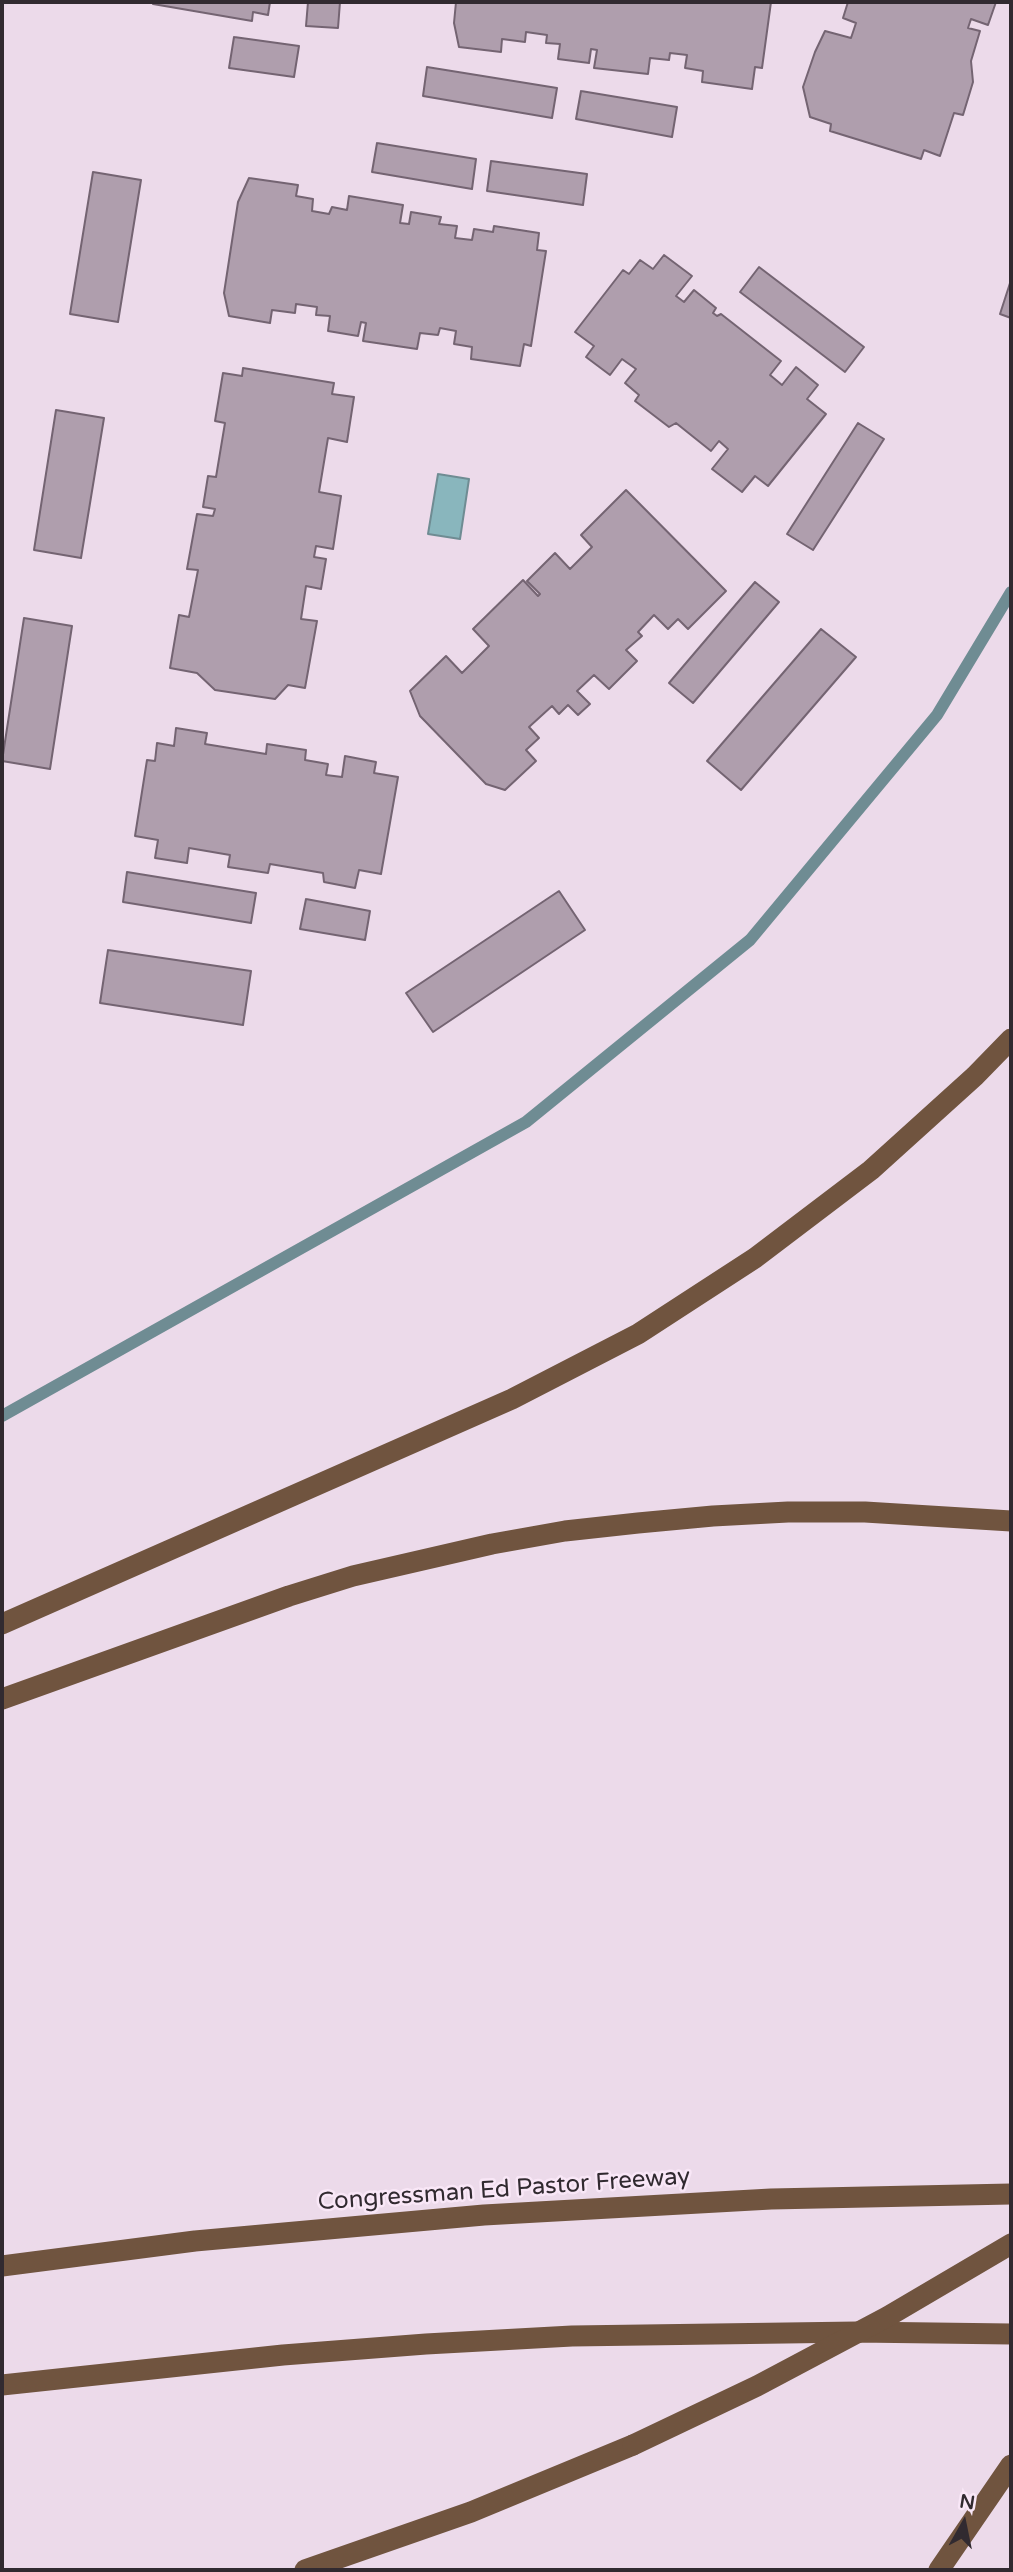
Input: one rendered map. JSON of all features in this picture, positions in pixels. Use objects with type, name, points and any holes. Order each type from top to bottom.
[{"type":"highway","points":[[2,1624],[512,1399],[638,1334],[755,1258],[861,1178],[934,1114],[1011,1039]]},
{"type":"highway","points":[[2,1699],[353,1576],[492,1544],[565,1531],[788,1512],[865,1512],[1011,1521]]},
{"type":"highway","name":"Congressman Ed Pastor Freeway","points":[[2,2266],[195,2241],[484,2215],[771,2199],[1011,2194]]},
{"type":"highway","points":[[305,2570],[471,2512],[632,2445],[757,2386],[887,2317],[1011,2244]]},
{"type":"highway","points":[[2,2385],[283,2355],[506,2339],[734,2333],[1011,2334]]},
{"type":"highway","points":[[939,2570],[1011,2465]]},
{"type":"water","points":[[438,474],[469,479],[460,539],[428,534]]},
{"type":"building","points":[[153,2],[270,2],[268,15],[253,12],[252,21]]},
{"type":"building","points":[[308,2],[340,2],[338,28],[306,26]]},
{"type":"building","points":[[456,2],[771,2],[762,68],[755,67],[752,89],[702,82],[703,71],[685,68],[687,55],[670,53],[669,60],[650,58],[648,74],[594,68],[597,50],[591,49],[589,63],[558,59],[560,44],[546,43],[547,35],[526,32],[525,42],[502,39],[501,52],[459,47],[454,23]]},
{"type":"building","points":[[848,2],[996,2],[988,25],[971,19],[968,28],[980,31],[971,61],[973,82],[963,115],[954,113],[940,156],[924,150],[921,159],[830,131],[831,124],[810,117],[803,87],[825,31],[851,38],[856,23],[843,18]]},
{"type":"building","points":[[234,37],[299,46],[294,77],[229,68]]},
{"type":"building","points":[[427,67],[557,88],[552,118],[423,96]]},
{"type":"building","points":[[581,91],[677,107],[672,137],[576,119]]},
{"type":"building","points":[[377,143],[476,159],[472,189],[372,172]]},
{"type":"building","points":[[491,161],[587,174],[583,205],[487,191]]},
{"type":"building","points":[[93,172],[141,180],[118,322],[70,314]]},
{"type":"building","points":[[249,178],[298,185],[296,196],[313,199],[312,211],[329,214],[332,207],[347,210],[349,196],[403,205],[400,223],[409,224],[411,212],[441,217],[439,224],[457,226],[455,238],[472,240],[474,229],[493,232],[494,226],[539,233],[537,250],[546,251],[531,346],[524,344],[520,366],[471,359],[472,347],[454,344],[456,331],[440,328],[438,335],[420,333],[417,349],[363,341],[366,323],[361,322],[358,336],[328,331],[330,316],[316,315],[317,307],[296,304],[295,313],[272,310],[270,323],[229,316],[224,293],[238,202]]},
{"type":"building","points":[[664,255],[692,276],[676,296],[684,302],[694,290],[716,308],[713,313],[717,316],[721,314],[781,361],[770,375],[782,385],[796,367],[818,385],[807,399],[826,414],[768,486],[755,476],[742,492],[712,469],[728,449],[719,441],[711,451],[676,423],[669,427],[635,401],[639,395],[625,383],[636,369],[622,359],[610,375],[586,357],[594,346],[575,332],[623,270],[629,274],[640,260],[653,269]]},
{"type":"building","points":[[759,267],[864,347],[845,372],[740,292]]},
{"type":"building","points":[[1011,280],[1011,318],[1000,314]]},
{"type":"building","points":[[243,368],[334,383],[332,394],[354,397],[347,442],[328,438],[319,492],[341,496],[333,549],[316,546],[314,557],[326,559],[321,589],[306,586],[301,619],[317,621],[305,688],[288,685],[275,699],[215,690],[197,673],[170,668],[179,615],[189,617],[198,570],[187,569],[197,514],[213,516],[215,509],[203,507],[208,476],[216,477],[225,423],[215,421],[223,373],[242,376]]},
{"type":"building","points":[[56,410],[104,418],[81,558],[34,550]]},
{"type":"building","points":[[858,423],[884,439],[813,550],[787,534]]},
{"type":"building","points":[[626,490],[726,591],[688,629],[678,619],[668,629],[654,615],[638,632],[642,636],[626,650],[637,661],[609,689],[594,675],[577,691],[590,704],[578,715],[568,705],[559,714],[552,706],[529,727],[539,738],[526,750],[536,761],[505,790],[486,784],[420,716],[410,691],[446,656],[462,673],[489,646],[473,629],[523,580],[538,596],[540,594],[527,581],[555,553],[570,569],[592,547],[581,535]]},
{"type":"building","points":[[755,582],[779,602],[693,703],[669,683]]},
{"type":"building","points":[[24,618],[72,626],[50,769],[2,761]]},
{"type":"building","points":[[821,629],[856,657],[741,790],[707,761]]},
{"type":"building","points":[[176,728],[207,733],[205,744],[266,754],[267,744],[306,750],[305,760],[328,764],[326,775],[342,777],[345,756],[376,762],[374,773],[398,777],[381,874],[359,870],[355,888],[324,882],[323,873],[270,864],[268,873],[228,867],[230,855],[189,848],[187,863],[155,858],[158,840],[135,836],[147,760],[155,761],[157,743],[174,746]]},
{"type":"building","points":[[127,872],[256,893],[251,923],[123,902]]},
{"type":"building","points":[[559,891],[585,930],[433,1032],[406,993]]},
{"type":"building","points":[[306,899],[370,911],[365,940],[300,929]]},
{"type":"building","points":[[108,950],[251,971],[243,1025],[100,1003]]},
{"type":"waterway","points":[[2,1416],[526,1122],[750,940],[937,715],[1011,592]]}]
